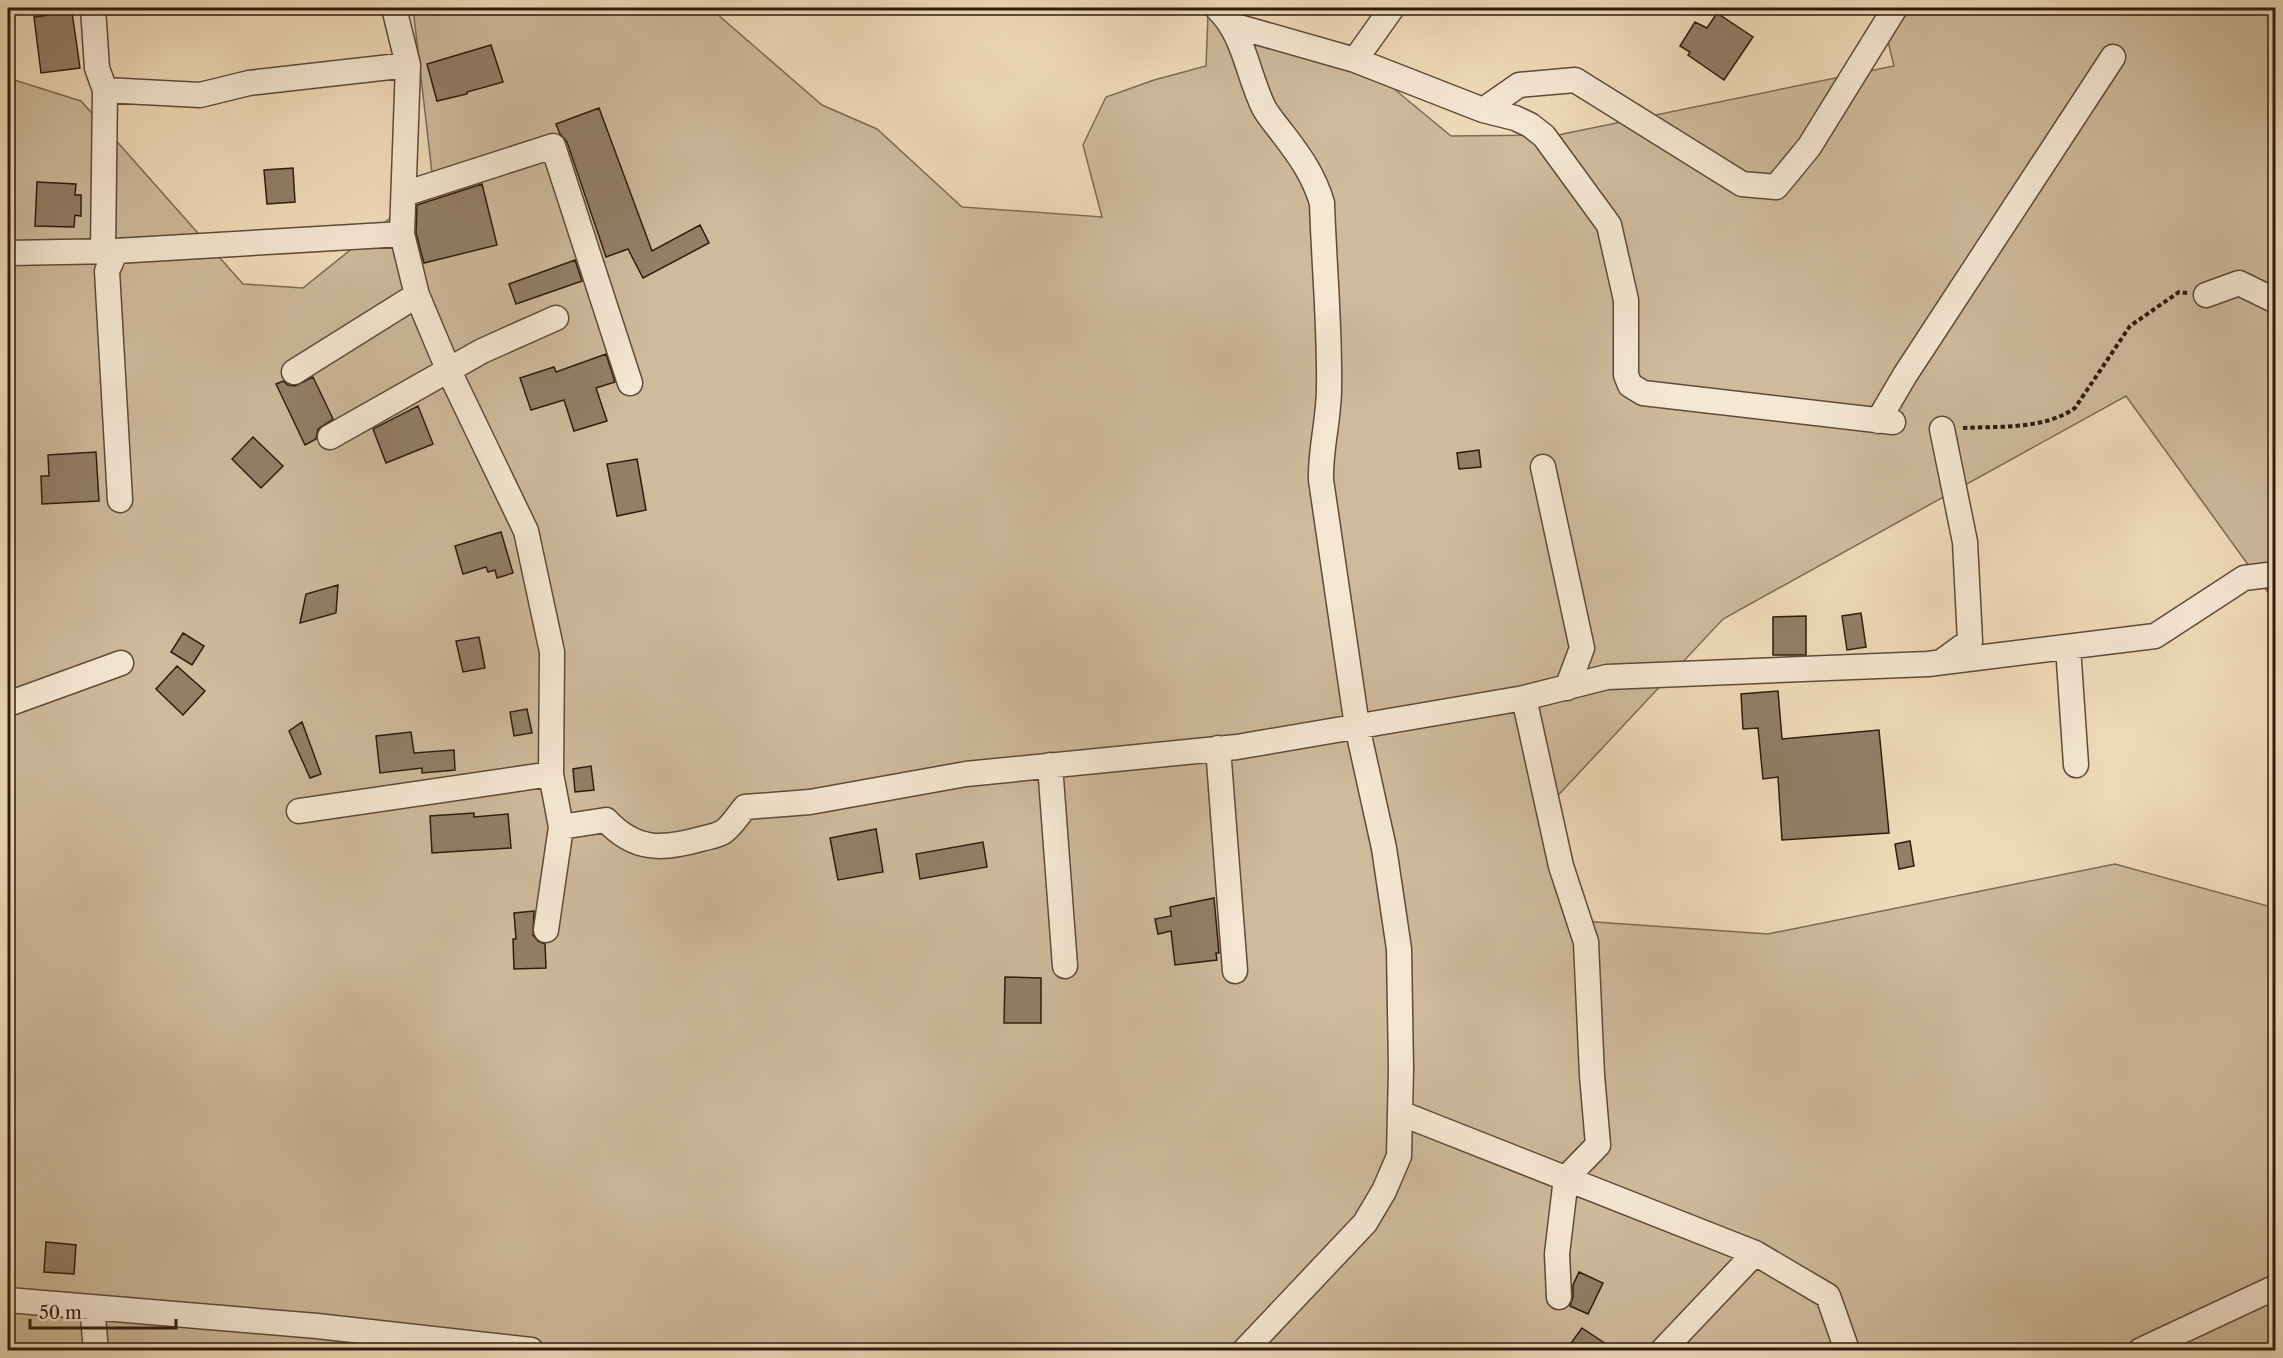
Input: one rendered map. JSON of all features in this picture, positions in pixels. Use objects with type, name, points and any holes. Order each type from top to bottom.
[{"type":"street","points":[[93,8],[97,68],[105,90],[109,251],[107,271],[120,500]]},
{"type":"street","points":[[394,8],[408,65],[402,234],[417,295],[448,369],[526,531],[552,652],[551,774],[561,827],[546,930]]},
{"type":"street","points":[[1355,60],[1392,8]]},
{"type":"street","points":[[1483,110],[1519,85],[1575,80],[1742,184],[1776,187],[1809,147],[1895,8]]},
{"type":"street","points":[[1225,16],[1355,60],[1483,110],[1515,118],[1530,125],[1544,136],[1609,225],[1626,300],[1626,375],[1630,385],[1643,393],[1886,422],[1905,375],[2113,57]]},
{"type":"street","points":[[1225,16],[1240,39],[1255,88],[1265,110],[1308,168],[1317,185],[1322,203],[1329,387],[1327,427],[1321,453],[1321,480],[1357,726],[1384,848],[1399,949],[1399,1156],[1384,1191],[1365,1223],[1245,1350]]},
{"type":"street","points":[[105,90],[200,94],[249,84],[408,65]]},
{"type":"street","points":[[404,194],[553,146],[630,383]]},
{"type":"street","points":[[8,253],[109,251],[402,234]]},
{"type":"street","points":[[2206,295],[2239,283],[2276,302]]},
{"type":"street","points":[[294,372],[417,295]]},
{"type":"street","points":[[330,437],[482,351],[556,318]]},
{"type":"street","points":[[1941,662],[1970,641],[1965,542],[1942,429]]},
{"type":"street","points":[[1543,467],[1582,648],[1567,688]]},
{"type":"street","points":[[561,827],[606,820],[616,832],[632,842],[676,846],[724,832],[745,807],[810,802],[966,774],[1218,748],[1524,698],[1607,677],[1941,662],[2155,636],[2244,578],[2276,574]]},
{"type":"street","points":[[2068,646],[2076,765]]},
{"type":"street","points":[[8,704],[122,663]]},
{"type":"street","points":[[1524,698],[1560,866],[1586,942],[1592,1075],[1598,1145],[1566,1178],[1557,1254],[1559,1297]]},
{"type":"street","points":[[1218,748],[1234,971]]},
{"type":"street","points":[[1050,765],[1065,966]]},
{"type":"street","points":[[299,811],[551,774]]},
{"type":"street","points":[[1400,1113],[1755,1253],[1828,1296],[1847,1350]]},
{"type":"street","points":[[1663,1350],[1755,1253]]},
{"type":"street","points":[[2141,1350],[2276,1287]]},
{"type":"street","points":[[8,1300],[317,1326],[531,1350]]},
{"type":"street","points":[[92,1307],[96,1350]]},
{"type":"path","points":[[1942,429],[2046,422],[2063,416],[2075,408],[2130,326],[2179,292],[2206,295]]},
{"type":"shaded area","points":[[413,8],[710,8],[822,105],[877,129],[962,207],[1102,217],[1083,145],[1106,97],[1154,80],[1206,66],[1208,13],[1301,38],[1393,88],[1451,136],[1558,135],[1894,66],[1880,8],[2275,8],[2275,602],[2126,396],[1723,619],[1549,805],[1581,921],[1768,934],[2115,864],[2275,908],[2275,1350],[8,1350],[8,78],[81,101],[243,284],[303,288],[390,218],[432,173]]},
{"type":"building","points":[[72,12],[80,68],[41,73],[34,17]]},
{"type":"building","points":[[1717,13],[1753,37],[1724,80],[1688,55],[1690,52],[1680,46],[1695,22],[1707,28]]},
{"type":"building","points":[[491,45],[503,82],[437,101],[427,64]]},
{"type":"building","points":[[599,108],[652,251],[700,225],[709,243],[643,278],[628,249],[606,257],[567,142],[560,134],[556,124]]},
{"type":"building","points":[[293,168],[295,202],[267,204],[264,170]]},
{"type":"building","points":[[37,182],[76,184],[75,195],[81,195],[81,216],[75,215],[74,227],[35,226]]},
{"type":"building","points":[[482,184],[497,245],[424,263],[416,233],[417,205]]},
{"type":"building","points":[[575,260],[582,281],[516,304],[509,284]]},
{"type":"building","points":[[606,354],[615,382],[596,388],[607,421],[574,431],[564,400],[531,410],[520,378],[554,367],[556,372]]},
{"type":"building","points":[[313,377],[333,419],[318,429],[316,439],[305,445],[276,384],[283,381],[295,386]]},
{"type":"building","points":[[418,406],[433,444],[386,463],[373,429]]},
{"type":"building","points":[[253,437],[283,466],[261,488],[232,459]]},
{"type":"building","points":[[1479,450],[1481,467],[1459,469],[1457,453]]},
{"type":"building","points":[[96,452],[99,501],[42,504],[41,476],[49,476],[48,455]]},
{"type":"building","points":[[637,459],[646,510],[617,516],[607,464]]},
{"type":"building","points":[[501,532],[513,573],[497,578],[495,570],[488,572],[486,567],[463,574],[455,546]]},
{"type":"building","points":[[338,585],[336,613],[300,623],[306,594]]},
{"type":"building","points":[[1861,613],[1866,647],[1847,650],[1842,616]]},
{"type":"building","points":[[1806,616],[1806,655],[1773,655],[1773,617]]},
{"type":"building","points":[[183,633],[204,646],[192,665],[171,652]]},
{"type":"building","points":[[479,637],[485,668],[463,672],[456,641]]},
{"type":"building","points":[[177,666],[205,691],[183,715],[156,689]]},
{"type":"building","points":[[1778,691],[1782,739],[1879,730],[1889,833],[1782,840],[1778,777],[1763,779],[1758,728],[1743,729],[1741,694]]},
{"type":"building","points":[[527,709],[532,733],[514,736],[510,712]]},
{"type":"building","points":[[302,722],[321,774],[310,778],[289,731]]},
{"type":"building","points":[[411,732],[414,753],[454,750],[455,770],[422,773],[422,768],[380,773],[376,736]]},
{"type":"building","points":[[591,766],[594,790],[575,792],[573,769]]},
{"type":"building","points":[[474,813],[474,817],[508,814],[511,848],[432,853],[430,816]]},
{"type":"building","points":[[876,829],[883,872],[838,880],[830,838]]},
{"type":"building","points":[[1910,841],[1914,866],[1899,869],[1895,844]]},
{"type":"building","points":[[983,842],[987,867],[920,879],[916,854]]},
{"type":"building","points":[[1214,898],[1219,953],[1216,953],[1217,960],[1175,965],[1171,931],[1158,934],[1155,919],[1171,916],[1170,907]]},
{"type":"building","points":[[534,911],[533,935],[545,944],[546,968],[514,969],[513,939],[516,939],[514,913]]},
{"type":"building","points":[[1005,977],[1041,978],[1041,1023],[1004,1023]]},
{"type":"building","points":[[46,1242],[76,1245],[74,1274],[44,1272]]},
{"type":"building","points":[[1579,1272],[1603,1283],[1588,1314],[1570,1306],[1573,1285]]},
{"type":"building","points":[[1582,1328],[1615,1350],[1566,1350]]}]
